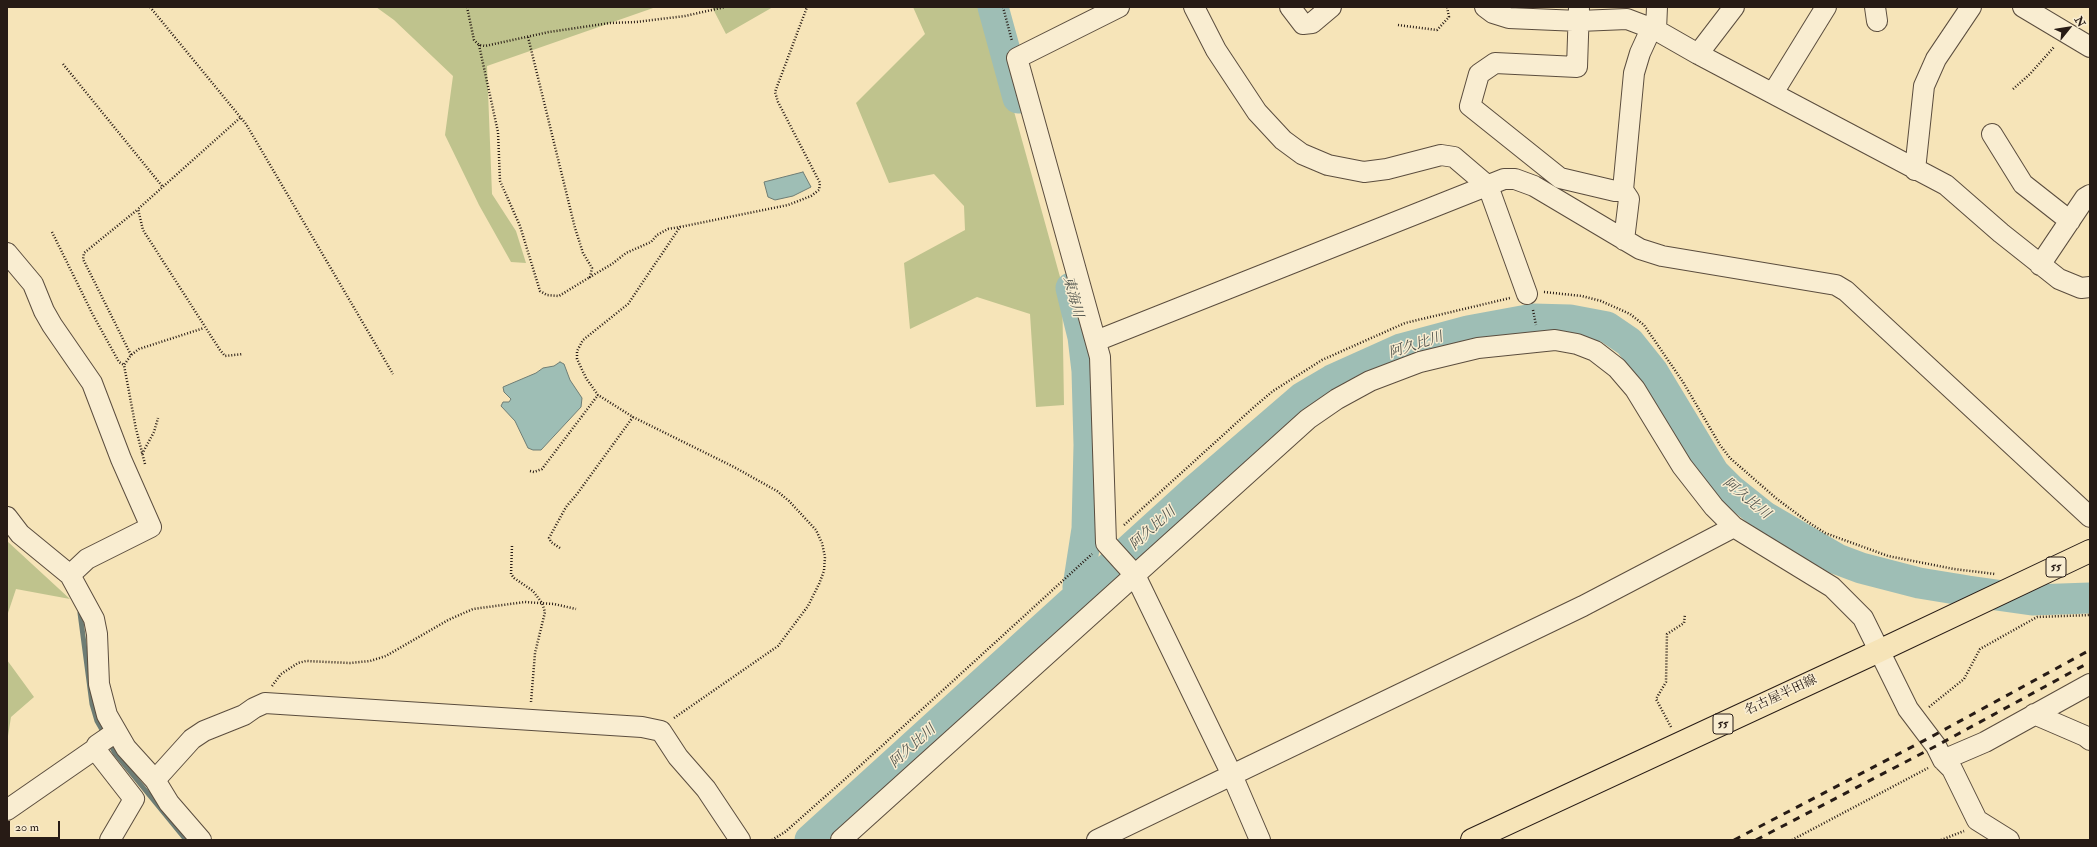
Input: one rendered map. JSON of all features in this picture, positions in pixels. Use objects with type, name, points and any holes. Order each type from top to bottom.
[{"type":"main road","name":"名古屋半田線","points":[[1472,840],[1879,651],[2090,551]]},
{"type":"street","points":[[1119,7],[1017,58],[1100,357],[1106,543],[1135,575],[1232,775],[1260,840]]},
{"type":"street","points":[[1194,7],[1216,50],[1257,112],[1282,140],[1302,154],[1328,165],[1364,172],[1387,169],[1441,156],[1454,157],[1488,186],[1529,294]]},
{"type":"street","points":[[1290,7],[1303,24],[1312,23],[1332,7]]},
{"type":"street","points":[[1485,7],[1493,13],[1509,18],[1579,14],[1626,18],[1654,29],[1946,186],[2040,265],[2059,279],[2081,288],[2090,287]]},
{"type":"street","points":[[1624,240],[1629,199],[1623,190],[1634,73],[1640,53],[1654,29],[1657,7]]},
{"type":"street","points":[[1698,54],[1734,7]]},
{"type":"street","points":[[1773,93],[1826,7]]},
{"type":"street","points":[[1915,170],[1924,86],[1936,58],[1971,7]]},
{"type":"street","points":[[2023,7],[2090,47]]},
{"type":"street","points":[[1579,14],[1577,67],[1495,63],[1479,74],[1470,106],[1560,178],[1615,191],[1623,190]]},
{"type":"street","points":[[1992,134],[2023,184],[2070,221]]},
{"type":"street","points":[[1096,341],[1504,179],[1509,179],[1534,186],[1640,249],[1662,256],[1836,285],[1846,291],[2090,517]]},
{"type":"street","points":[[2040,265],[2084,198],[2090,195]]},
{"type":"street","points":[[7,253],[33,284],[44,311],[52,325],[92,383],[121,459],[150,527],[87,559],[70,575]]},
{"type":"street","points":[[841,840],[1308,418],[1337,399],[1370,381],[1420,362],[1478,348],[1555,340],[1577,344],[1595,351],[1617,368],[1635,389],[1682,466],[1714,507],[1734,527],[1832,587],[1863,618],[1908,709],[1936,746],[1943,760],[1952,769],[1977,820],[2009,840]]},
{"type":"street","points":[[7,517],[20,534],[70,575],[94,619],[97,634],[101,697],[107,715],[105,740],[134,799],[110,840]]},
{"type":"street","points":[[1097,840],[1583,606],[1734,527]]},
{"type":"street","points":[[1943,760],[1985,742],[2090,684]]},
{"type":"street","points":[[155,780],[192,739],[204,730],[244,715],[265,703],[642,727],[661,731],[678,757],[706,790],[740,840]]},
{"type":"street","points":[[2034,714],[2085,736],[2090,740]]},
{"type":"street","points":[[105,740],[126,748],[155,780],[169,802],[201,840]]},
{"type":"street","points":[[7,810],[105,740]]},
{"type":"path","points":[[150,7],[250,131],[393,374]]},
{"type":"path","points":[[467,7],[472,32],[479,45],[498,132],[500,181],[520,226],[540,291],[547,295],[559,296],[612,264],[626,253],[651,242],[657,235],[668,228],[680,227],[788,205],[811,196],[819,190],[820,183],[778,102],[775,92],[807,7]]},
{"type":"path","points":[[479,45],[485,46],[610,23],[636,22],[685,16],[725,7]]},
{"type":"path","points":[[1003,7],[1017,58]]},
{"type":"path","points":[[1398,25],[1438,30],[1450,17],[1447,7]]},
{"type":"path","points":[[2013,89],[2030,74],[2066,33]]},
{"type":"path","points":[[528,37],[575,228],[584,253],[592,268],[590,277]]},
{"type":"path","points":[[63,64],[162,186]]},
{"type":"path","points":[[131,355],[83,259],[84,253],[138,209],[240,118]]},
{"type":"path","points":[[138,209],[143,230],[204,328],[225,356],[242,354]]},
{"type":"path","points":[[661,731],[674,719],[778,646],[808,606],[824,571],[825,557],[822,543],[816,530],[789,501],[777,491],[734,467],[633,417],[598,395],[586,378],[577,359],[578,346],[582,340],[628,304],[680,227]]},
{"type":"path","points":[[52,232],[93,315],[119,362],[124,364]]},
{"type":"path","points":[[772,840],[785,832],[862,764],[1076,568],[1106,543],[1273,391],[1322,360],[1405,323],[1529,294],[1544,292],[1582,296],[1601,301],[1630,314],[1644,325],[1683,382],[1720,445],[1730,458],[1777,499],[1825,533],[1888,556],[1921,564],[2002,575],[2025,582]]},
{"type":"path","points":[[1529,294],[1538,341]]},
{"type":"path","points":[[147,469],[142,454],[124,364],[131,355],[139,350],[204,328]]},
{"type":"path","points":[[530,471],[534,472],[542,469],[598,395]]},
{"type":"path","points":[[560,548],[551,542],[549,538],[566,507],[633,417]]},
{"type":"path","points":[[142,454],[154,432],[158,418]]},
{"type":"path","points":[[512,546],[511,574],[514,578],[533,590],[542,603],[545,612],[535,653],[531,720]]},
{"type":"path","points":[[265,703],[277,678],[298,663],[306,661],[350,663],[370,661],[386,656],[441,624],[474,609],[525,602],[542,603],[576,609]]},
{"type":"path","points":[[1680,744],[1656,699],[1666,682],[1667,634],[1684,623],[1685,614]]},
{"type":"path","points":[[1914,717],[1964,679],[1980,649],[2037,617],[2090,615]]},
{"type":"path","points":[[1792,840],[1943,760]]},
{"type":"path","points":[[1940,840],[1974,828],[1980,823]]},
{"type":"green space","points":[[376,7],[656,7],[487,66],[492,194],[516,231],[526,263],[511,262],[479,205],[445,135],[453,76],[394,20]]},
{"type":"green space","points":[[712,7],[773,7],[726,34]]},
{"type":"green space","points":[[913,7],[985,7],[1062,284],[1064,405],[1036,407],[1030,314],[977,297],[910,329],[904,263],[965,230],[964,206],[934,174],[889,183],[856,103],[925,34]]},
{"type":"green space","points":[[7,541],[70,599],[16,589],[7,616]]},
{"type":"green space","points":[[7,660],[34,697],[11,717],[8,736]]},
{"type":"water","points":[[803,172],[811,187],[793,196],[775,200],[768,197],[764,182]]},
{"type":"water","points":[[560,362],[564,364],[570,380],[582,398],[581,407],[541,450],[533,450],[528,448],[515,421],[501,406],[503,402],[509,402],[511,399],[504,392],[503,387],[536,373],[543,368],[554,366]]},
{"type":"waterway","name":"東海川","points":[[993,7],[1018,98]]},
{"type":"waterway","name":"東海川","points":[[1071,288],[1083,337],[1087,371],[1089,445],[1087,529],[1078,587],[1079,595]]},
{"type":"waterway","name":"阿久比川","points":[[810,840],[1195,490],[1303,397],[1332,380],[1401,349],[1468,331],[1533,319],[1570,320],[1607,327],[1629,342],[1653,372],[1714,473],[1730,489],[1765,517],[1837,559],[1861,568],[1919,583],[1968,591],[2032,600],[2090,598]]},
{"type":"waterway","points":[[80,613],[92,704],[97,721],[105,735]]},
{"type":"waterway","points":[[109,742],[115,753],[186,840]]},
{"type":"railway","points":[[1734,840],[1929,738],[2090,650]]},
{"type":"railway","points":[[1756,840],[1936,746],[2090,662]]}]
